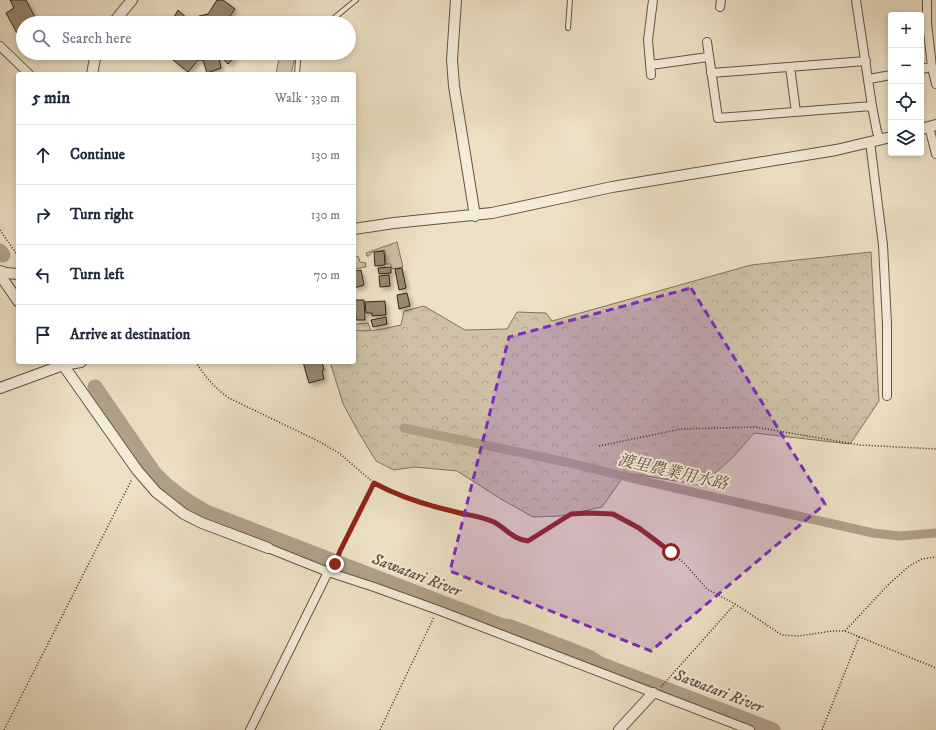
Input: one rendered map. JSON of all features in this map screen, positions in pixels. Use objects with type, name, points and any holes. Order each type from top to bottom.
[{"type":"street","points":[[119,16],[132,0]]},
{"type":"street","points":[[456,0],[452,60],[454,86],[475,216]]},
{"type":"street","points":[[651,75],[648,40],[653,0]]},
{"type":"street","points":[[856,0],[877,132],[875,141],[887,324],[887,396]]},
{"type":"street","points":[[927,0],[927,23],[932,67],[936,84]]},
{"type":"street","points":[[706,42],[718,118],[872,106]]},
{"type":"street","points":[[0,46],[27,72]]},
{"type":"street","points":[[650,65],[708,57]]},
{"type":"street","points":[[92,72],[95,60]]},
{"type":"street","points":[[711,73],[866,62]]},
{"type":"street","points":[[790,67],[796,112]]},
{"type":"street","points":[[924,68],[932,67]]},
{"type":"street","points":[[869,79],[888,76]]},
{"type":"street","points":[[929,127],[936,154]]},
{"type":"street","points":[[356,229],[394,223],[475,216],[612,187],[791,157],[888,138]]},
{"type":"street","points":[[0,271],[16,274]]},
{"type":"street","points":[[0,275],[3,285],[16,299]]},
{"type":"street","points":[[3,285],[16,284]]},
{"type":"street","points":[[0,388],[62,364],[137,470],[156,492],[184,514],[202,523],[328,572],[438,610],[750,730]]},
{"type":"street","points":[[250,730],[328,572]]},
{"type":"street","points":[[620,730],[653,693]]},
{"type":"lane","points":[[337,16],[356,0]]},
{"type":"lane","points":[[568,28],[570,0]]},
{"type":"lane","points":[[297,72],[298,60]]},
{"type":"path","points":[[0,230],[16,253]]},
{"type":"path","points":[[197,364],[204,375],[217,389],[229,398],[318,441],[339,453],[374,483],[385,489],[418,501],[475,516],[494,523],[508,534],[519,540],[528,541],[571,514],[613,514],[639,528],[684,564],[707,589],[735,604],[782,635],[799,636],[832,631],[845,631],[936,668]]},
{"type":"path","points":[[599,446],[682,429],[755,427],[860,446],[936,449]]},
{"type":"path","points":[[4,730],[137,470]]},
{"type":"path","points":[[335,564],[374,483]]},
{"type":"path","points":[[845,631],[888,585],[909,566],[922,559],[936,557]]},
{"type":"path","points":[[663,685],[735,604]]},
{"type":"path","points":[[380,730],[438,610]]},
{"type":"path","points":[[822,730],[859,637]]},
{"type":"highlighted area","points":[[691,288],[825,504],[651,651],[450,571],[509,337]]},
{"type":"green space","points":[[279,60],[294,60],[291,72],[276,72]]},
{"type":"green space","points":[[397,242],[403,267],[393,269],[390,264],[386,264],[385,250],[372,252],[369,256],[367,256],[366,253]]},
{"type":"green space","points":[[871,252],[879,401],[850,444],[754,433],[734,456],[702,485],[626,473],[602,507],[560,516],[533,517],[457,471],[415,467],[394,470],[376,461],[343,404],[331,364],[356,364],[356,330],[372,331],[401,325],[404,311],[424,306],[465,330],[507,329],[517,312],[546,313],[552,321],[751,265]]},
{"type":"green space","points":[[356,256],[358,256],[360,262],[366,263],[366,267],[356,269]]},
{"type":"green space","points":[[368,323],[371,330],[356,330],[356,324]]},
{"type":"building","points":[[10,0],[26,0],[34,16],[16,16],[16,31],[6,13],[14,8]]},
{"type":"building","points":[[217,0],[223,0],[235,9],[230,16],[199,16],[208,14]]},
{"type":"building","points":[[178,10],[185,16],[175,16]]},
{"type":"building","points":[[173,60],[198,60],[188,72]]},
{"type":"building","points":[[203,60],[219,60],[221,68],[207,72]]},
{"type":"building","points":[[224,60],[232,60],[228,64]]},
{"type":"building","points":[[384,251],[385,265],[375,266],[374,252]]},
{"type":"building","points":[[391,267],[391,273],[379,274],[378,268]]},
{"type":"building","points":[[402,268],[406,288],[399,290],[395,269]]},
{"type":"building","points":[[361,270],[364,285],[356,287],[356,271]]},
{"type":"building","points":[[389,275],[390,286],[380,287],[379,276]]},
{"type":"building","points":[[407,293],[410,306],[399,309],[397,295]]},
{"type":"building","points":[[356,300],[364,300],[365,320],[356,320]]},
{"type":"building","points":[[385,301],[386,315],[372,316],[372,313],[366,313],[365,302]]},
{"type":"building","points":[[386,317],[387,324],[373,327],[371,320]]},
{"type":"building","points":[[304,364],[322,364],[324,379],[309,383]]},
{"type":"waterway","name":"Sawatari River","points":[[0,251],[3,255]]},
{"type":"waterway","name":"Sawatari River","points":[[95,387],[155,474],[179,495],[206,512],[503,626],[511,627],[589,657],[600,664],[773,730]]},
{"type":"waterway","name":"渡里農業用水路","points":[[404,428],[570,463],[873,533],[900,536],[936,533]]},
{"type":"route","points":[[335,564],[374,483],[385,489],[418,501],[475,516],[494,523],[508,534],[519,540],[528,541],[556,522],[571,514],[613,514],[639,528],[671,552]]}]
